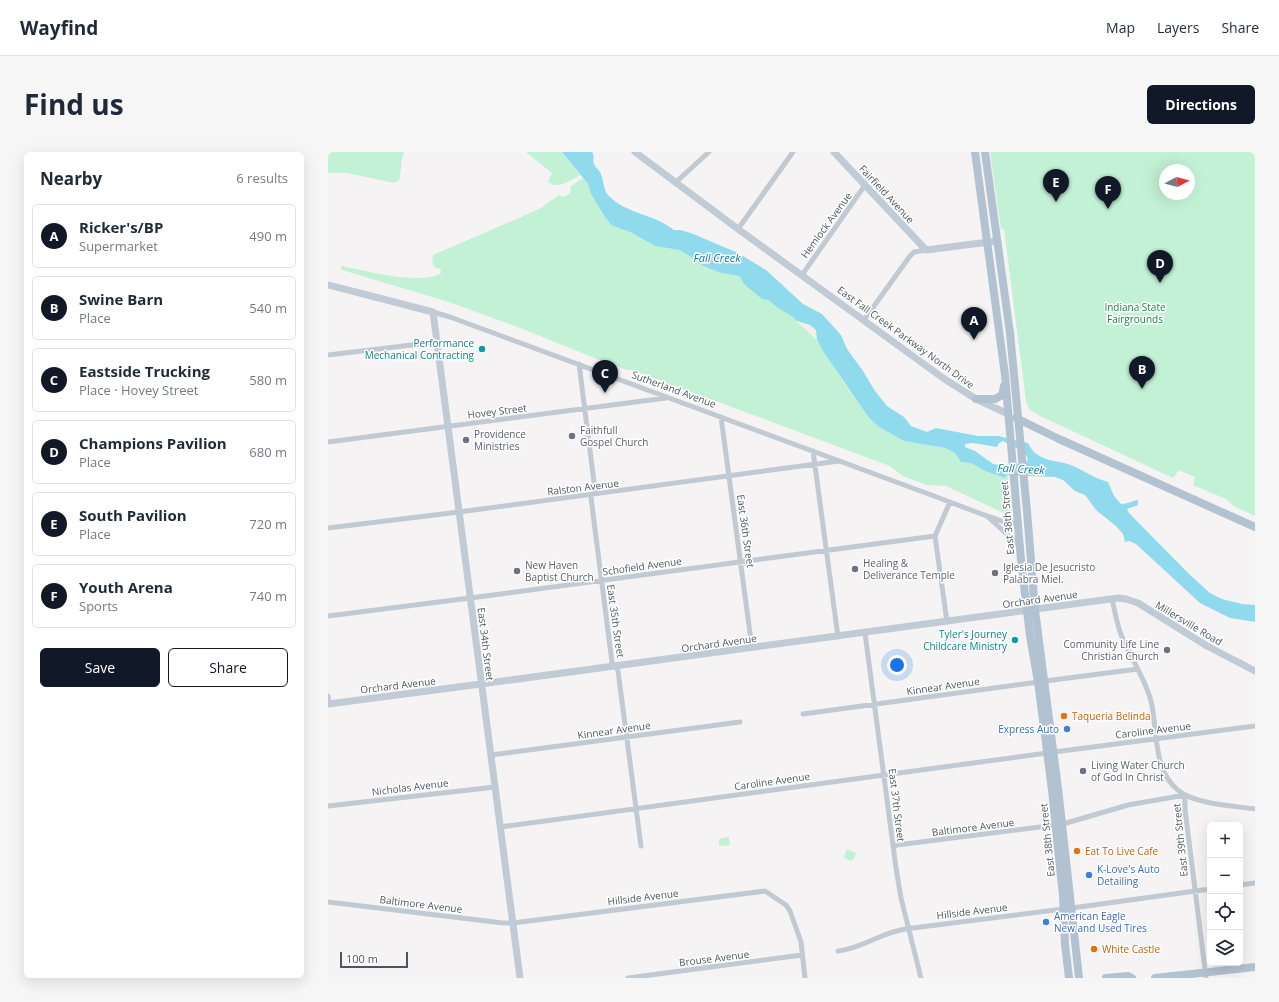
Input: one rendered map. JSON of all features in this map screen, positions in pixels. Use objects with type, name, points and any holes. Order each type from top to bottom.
[{"type":"main road","name":"East Fall Creek Parkway North Drive","points":[[635,152],[675,183],[943,378],[976,399],[1059,439],[1255,527]]},
{"type":"main road","name":"Fairfield Avenue","points":[[834,152],[926,250]]},
{"type":"main road","name":"East 38th Street","points":[[975,152],[1005,375],[1020,545],[1042,682],[1059,825],[1072,908],[1079,978]]},
{"type":"main road","name":"East 38th Street","points":[[985,152],[1010,340],[1020,434],[1027,511],[1031,611]]},
{"type":"main road","points":[[926,250],[997,241]]},
{"type":"main road","name":"Sutherland Avenue","points":[[328,285],[433,312]]},
{"type":"main road","name":"East 34th Street","points":[[433,312],[520,978]]},
{"type":"main road","points":[[976,399],[995,399],[1002,395],[1005,375]]},
{"type":"main road","name":"Orchard Avenue","points":[[328,701],[482,684],[615,667],[1112,599]]},
{"type":"main road","name":"Millersville Road","points":[[1112,599],[1126,599],[1134,602],[1213,650],[1255,671]]},
{"type":"main road","name":"East 38th Street","points":[[1059,825],[1063,909],[1069,978]]},
{"type":"main road","points":[[1155,978],[1206,976],[1255,967]]},
{"type":"main road","points":[[1106,978],[1128,976],[1132,978]]},
{"type":"street","points":[[675,183],[709,152]]},
{"type":"street","points":[[738,229],[793,152]]},
{"type":"street","name":"Hemlock Avenue","points":[[802,275],[865,185]]},
{"type":"street","points":[[864,320],[910,256],[914,253],[926,250]]},
{"type":"street","name":"Sutherland Avenue","points":[[433,312],[579,364],[987,516],[1007,523],[1018,523]]},
{"type":"street","points":[[328,355],[437,342]]},
{"type":"street","name":"East 35th Street","points":[[579,364],[595,490],[591,499],[601,581],[612,662],[618,671],[641,846]]},
{"type":"street","name":"Hovey Street","points":[[328,442],[669,398]]},
{"type":"street","name":"East 36th Street","points":[[721,417],[752,648]]},
{"type":"street","points":[[813,451],[838,637]]},
{"type":"street","name":"Ralston Avenue","points":[[328,528],[730,477],[840,461]]},
{"type":"street","points":[[947,622],[935,536],[950,502]]},
{"type":"street","name":"Sutherland Avenue","points":[[987,516],[1015,539],[1020,545]]},
{"type":"street","name":"Schofield Avenue","points":[[328,616],[935,536]]},
{"type":"street","points":[[1112,599],[1121,634],[1138,669],[1150,699],[1160,760],[1165,773],[1173,785],[1178,791],[1185,795],[1208,802],[1255,810]]},
{"type":"street","name":"East 37th Street","points":[[865,633],[899,888],[921,978]]},
{"type":"street","name":"Kinnear Avenue","points":[[803,714],[1138,669]]},
{"type":"street","name":"Kinnear Avenue","points":[[491,755],[740,722]]},
{"type":"street","name":"Caroline Avenue","points":[[500,827],[1255,726]]},
{"type":"street","name":"Nicholas Avenue","points":[[328,806],[495,787]]},
{"type":"street","name":"Baltimore Avenue","points":[[893,847],[897,845],[1059,825],[1105,813],[1128,805],[1185,795]]},
{"type":"street","name":"East 39th Street","points":[[1185,795],[1185,809],[1206,976]]},
{"type":"street","points":[[1243,885],[1255,883]]},
{"type":"street","points":[[1072,908],[1207,889]]},
{"type":"street","name":"Hillside Avenue","points":[[513,923],[762,891],[774,896],[786,905],[790,911],[801,942],[802,955]]},
{"type":"street","name":"Baltimore Avenue","points":[[328,902],[513,923]]},
{"type":"street","name":"Hillside Avenue","points":[[838,951],[856,947],[890,932],[909,928],[1063,909]]},
{"type":"street","points":[[802,955],[805,978]]},
{"type":"street","name":"Brouse Avenue","points":[[628,978],[802,955]]},
{"type":"green space","points":[[328,152],[404,152],[399,180],[394,183],[347,173],[328,173]]},
{"type":"green space","points":[[526,152],[562,152],[580,175],[569,182],[560,185],[552,184],[548,182],[552,173]]},
{"type":"green space","name":"Indiana State Fairgrounds","points":[[990,152],[1255,152],[1255,516],[1235,507],[1226,499],[1193,485],[1195,477],[1179,470],[1173,478],[1038,415],[1029,409],[1026,401],[1004,229],[1001,229]]},
{"type":"green space","points":[[583,178],[588,184],[591,194],[611,225],[632,233],[655,246],[679,250],[703,266],[721,273],[740,276],[745,284],[790,315],[817,340],[842,380],[869,418],[879,427],[904,441],[945,448],[955,453],[961,462],[977,466],[985,471],[1004,478],[1008,475],[1011,510],[1008,515],[946,486],[927,485],[903,476],[890,466],[632,370],[627,370],[607,363],[520,328],[452,303],[342,270],[341,268],[342,266],[405,278],[430,277],[440,274],[440,269],[433,265],[433,255],[541,208],[559,195],[566,196],[570,193],[571,186]]},
{"type":"green space","points":[[729,837],[730,845],[719,845],[721,838]]},
{"type":"green space","points":[[847,849],[856,853],[854,859],[850,861],[844,858]]},
{"type":"sand","points":[[797,321],[810,325],[816,330],[817,340]]},
{"type":"water","name":"Fall Creek","points":[[562,152],[592,152],[593,162],[601,174],[606,193],[623,206],[658,220],[674,230],[691,233],[738,253],[766,270],[803,304],[822,314],[841,335],[847,349],[875,391],[887,406],[904,417],[911,426],[927,432],[936,428],[978,436],[998,436],[1028,443],[1033,451],[1041,457],[1068,464],[1108,482],[1114,496],[1121,504],[1138,500],[1138,505],[1127,509],[1129,513],[1189,574],[1210,593],[1222,599],[1242,604],[1255,605],[1255,622],[1230,618],[1200,603],[1136,544],[1129,541],[1125,542],[1123,534],[1116,526],[1096,510],[1085,495],[1075,491],[1063,480],[1055,477],[1007,475],[1004,478],[985,471],[977,466],[961,462],[955,453],[945,448],[904,441],[879,427],[869,418],[825,354],[817,340],[816,330],[810,325],[797,321],[768,300],[762,299],[744,284],[740,276],[721,273],[703,266],[679,250],[655,246],[632,233],[611,225],[591,194],[588,184]],"holes":[[[1003,441],[1021,450],[1027,456],[1028,460],[1026,462],[1006,466],[993,464],[975,451],[965,447],[965,444],[973,443],[997,447],[999,443]]]},
{"type":"place","name":"South Pavilion","points":[[1056,202]]},
{"type":"place","name":"Youth Arena","points":[[1108,209]]},
{"type":"place","name":"Champions Pavilion","points":[[1160,283]]},
{"type":"place","name":"Ricker's/BP","points":[[974,340]]},
{"type":"place","name":"Performance Mechanical Contracting","points":[[482,349]]},
{"type":"place","name":"Swine Barn","points":[[1142,389]]},
{"type":"place","name":"Eastside Trucking","points":[[605,393]]},
{"type":"place","name":"Faithfull Gospel Church","points":[[572,436]]},
{"type":"place","name":"Providence Ministries","points":[[466,440]]},
{"type":"place","name":"Healing & Deliverance Temple","points":[[855,569]]},
{"type":"place","name":"New Haven Baptist Church","points":[[517,571]]},
{"type":"place","name":"Iglesia De Jesucristo Palabra Miel.","points":[[995,573]]},
{"type":"place","name":"Tyler's Journey Childcare Ministry","points":[[1015,640]]},
{"type":"place","name":"Community Life Line Christian Church","points":[[1167,650]]},
{"type":"place","name":"Taqueria Belinda","points":[[1064,716]]},
{"type":"place","name":"Express Auto","points":[[1067,729]]},
{"type":"place","name":"Living Water Church of God In Christ","points":[[1083,771]]},
{"type":"place","name":"Eat To Live Cafe","points":[[1077,851]]},
{"type":"place","name":"K-Love's Auto Detailing","points":[[1089,875]]},
{"type":"place","name":"American Eagle New and Used Tires","points":[[1046,922]]},
{"type":"place","name":"White Castle","points":[[1094,949]]}]
